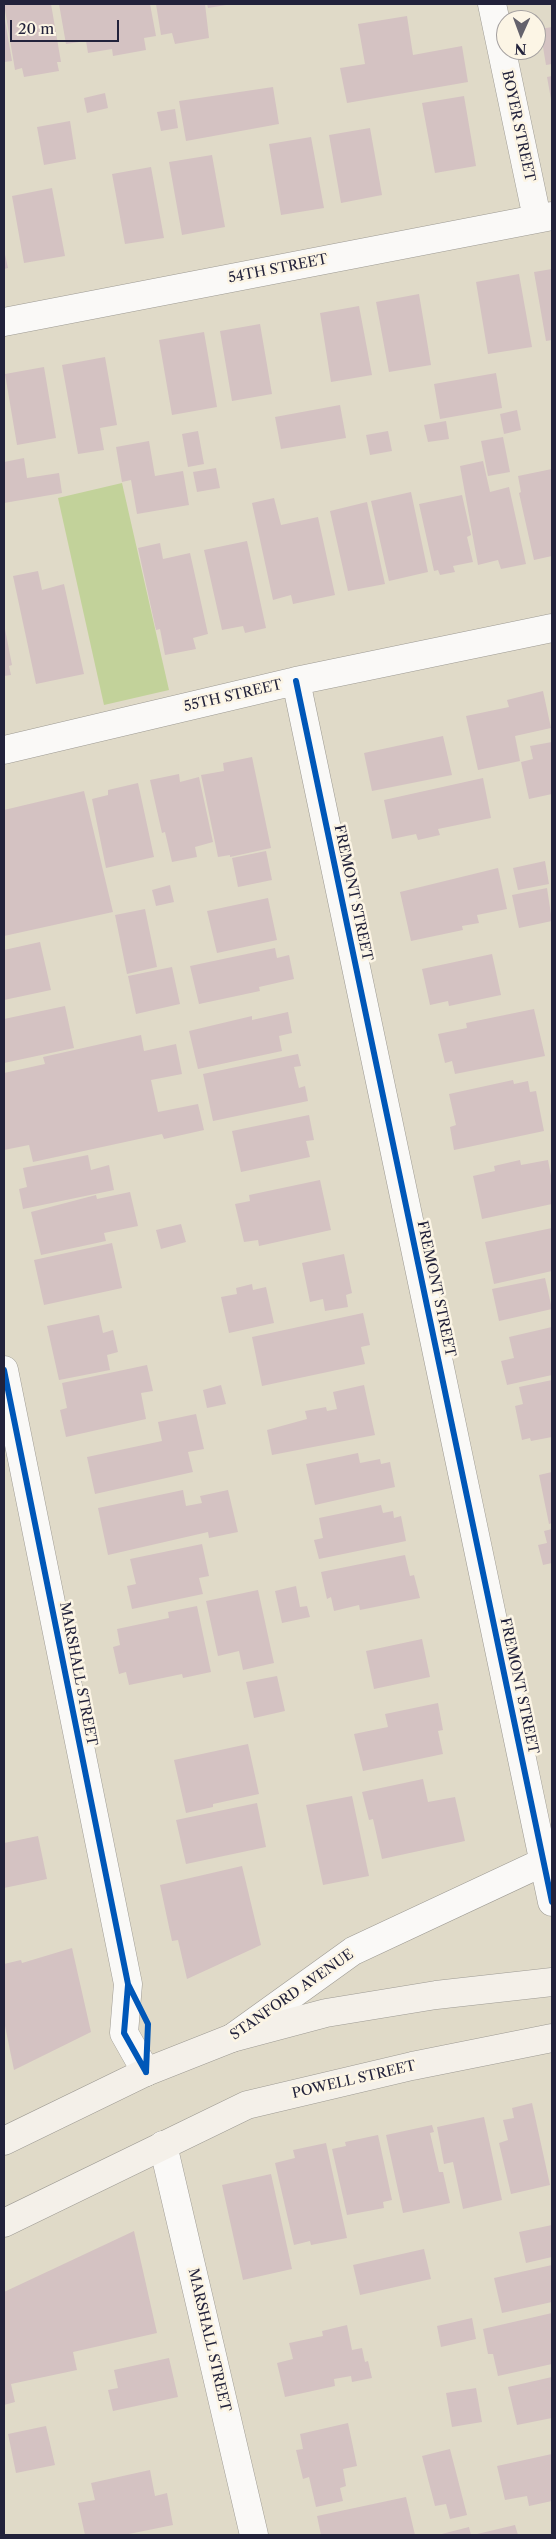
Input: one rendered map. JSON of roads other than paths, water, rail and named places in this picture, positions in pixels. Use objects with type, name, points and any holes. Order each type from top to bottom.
[{"type":"main road","points":[[232,2038],[326,2013],[436,1995],[552,1982]]},
{"type":"main road","name":"STANFORD AVENUE","points":[[4,2141],[146,2072],[232,2038]]},
{"type":"main road","name":"POWELL STREET","points":[[163,2145],[247,2105],[412,2066],[552,2038]]},
{"type":"main road","points":[[4,2223],[163,2145]]},
{"type":"street","name":"BOYER STREET","points":[[492,4],[545,217]]},
{"type":"street","name":"54TH STREET","points":[[4,322],[545,217]]},
{"type":"street","name":"55TH STREET","points":[[4,750],[296,681],[552,628]]},
{"type":"street","name":"FREMONT STREET","points":[[296,681],[548,1860],[552,1902]]},
{"type":"street","name":"MARSHALL STREET","points":[[4,1370],[128,1984],[124,2033],[146,2072]]},
{"type":"street","name":"STANFORD AVENUE","points":[[232,2038],[354,1952],[548,1860]]},
{"type":"street","name":"MARSHALL STREET","points":[[163,2145],[254,2535]]}]
